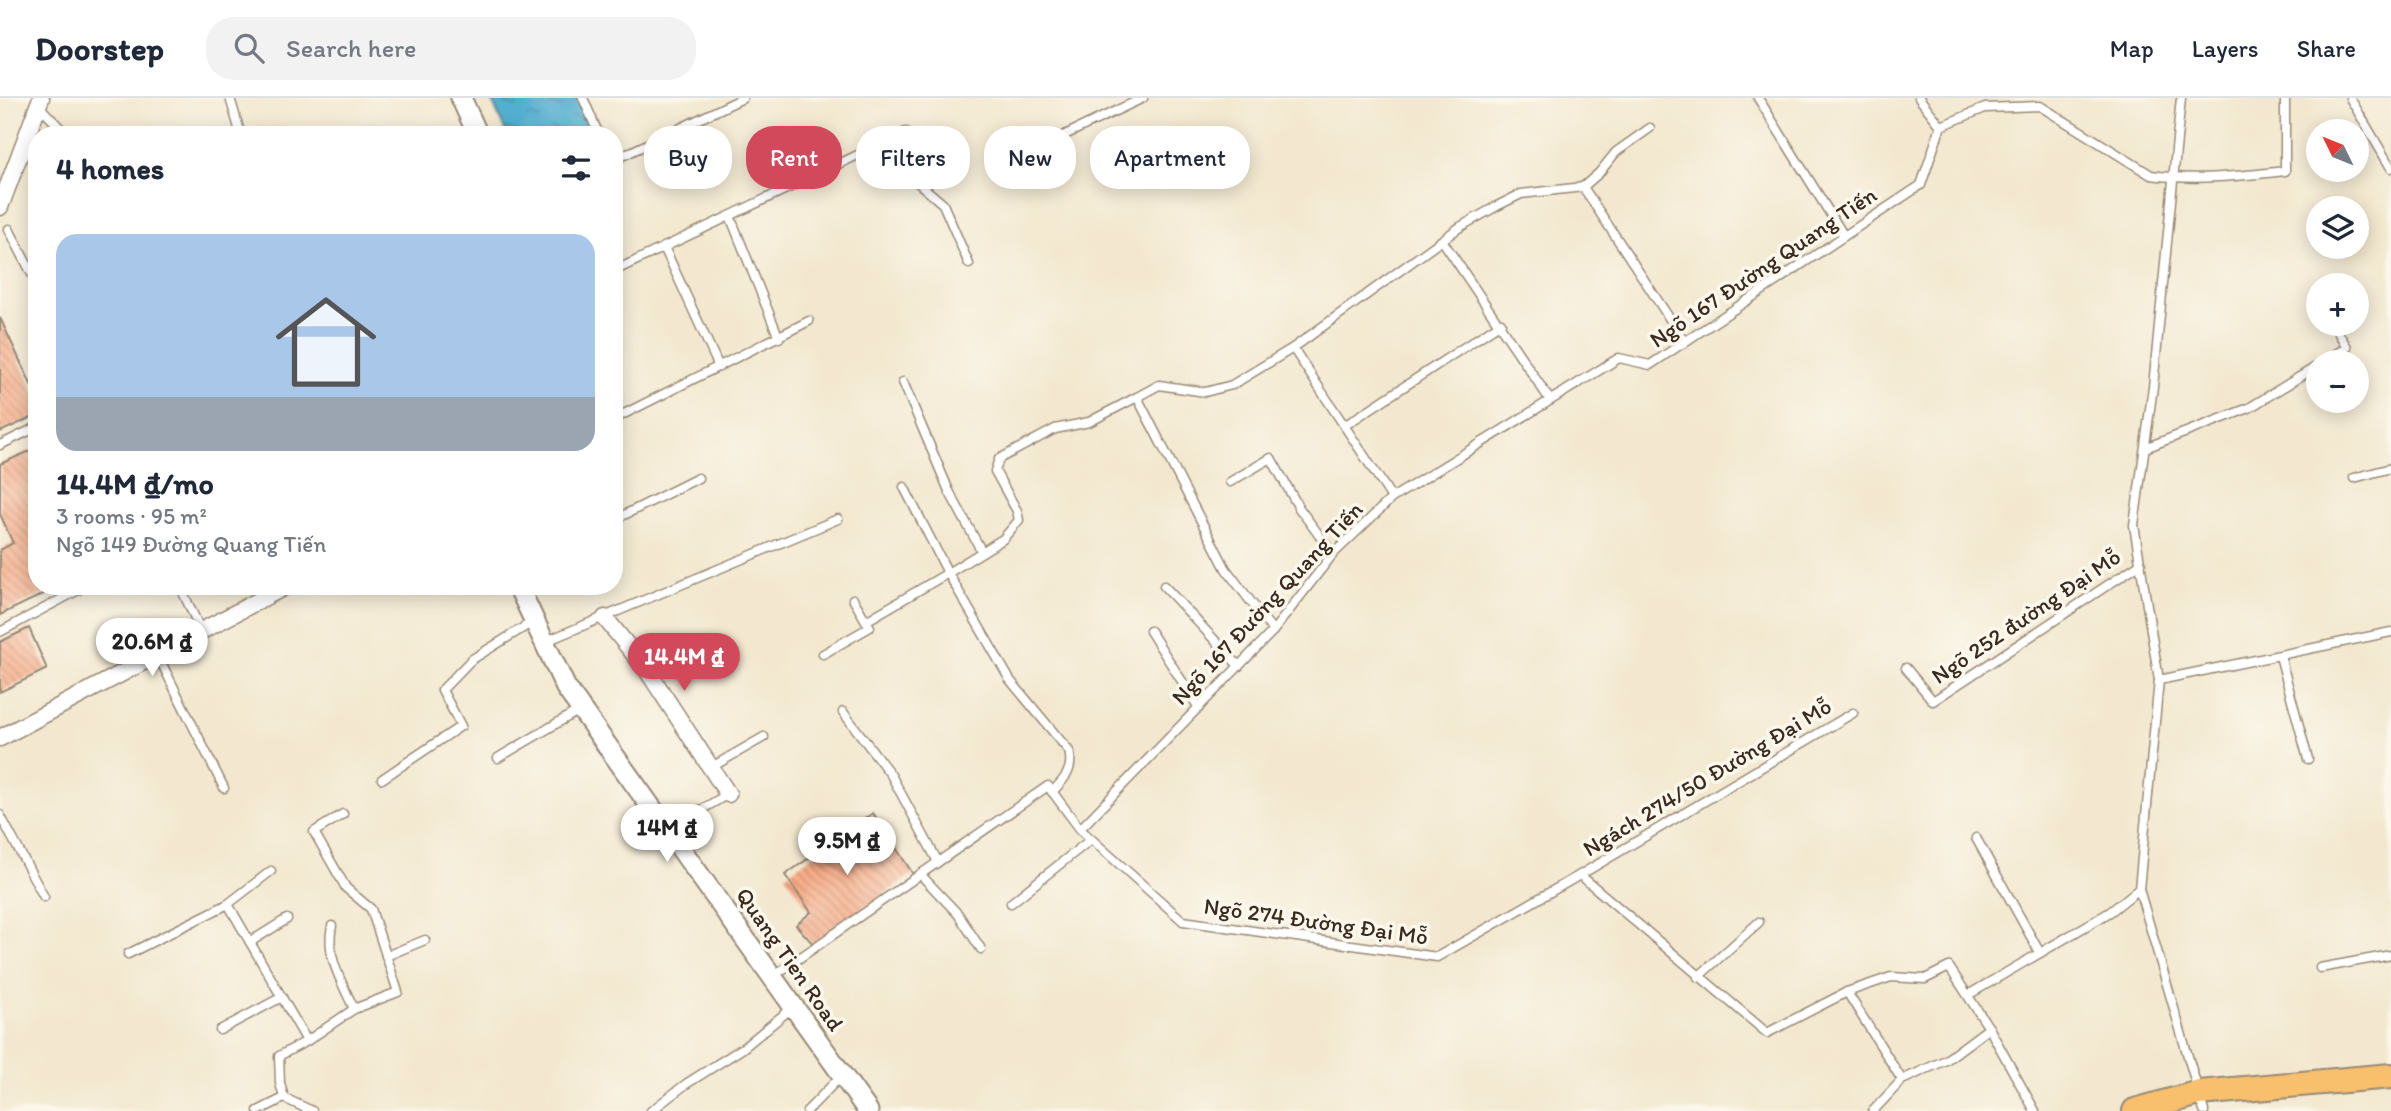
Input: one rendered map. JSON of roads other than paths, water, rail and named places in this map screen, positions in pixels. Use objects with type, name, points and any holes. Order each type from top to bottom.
[{"type":"main road","points":[[2135,1111],[2391,1076]]},
{"type":"street","points":[[461,98],[474,126]]},
{"type":"street","points":[[30,126],[40,102]]},
{"type":"street","points":[[0,207],[4,188],[28,131]]},
{"type":"street","points":[[0,737],[269,595]]},
{"type":"street","name":"Quang Tien Road","points":[[522,595],[566,688],[868,1111]]},
{"type":"street","points":[[605,618],[647,670],[728,794]]},
{"type":"lane","points":[[230,98],[239,126]]},
{"type":"lane","points":[[583,98],[595,126]]},
{"type":"lane","points":[[623,156],[743,98]]},
{"type":"lane","points":[[1076,129],[1143,98]]},
{"type":"lane","points":[[1758,98],[1844,236]]},
{"type":"lane","points":[[1919,98],[1941,126],[1985,108],[2040,106],[2151,175],[2172,178],[2285,171],[2285,98]]},
{"type":"lane","name":"Ngõ 252 đường Đại Mỗ","points":[[2180,98],[2145,448],[2134,524],[2159,680],[2139,890],[2201,1102]]},
{"type":"lane","points":[[2350,98],[2391,168]]},
{"type":"lane","points":[[40,102],[60,126]]},
{"type":"lane","name":"Ngõ 167 Đường Quang Tiến","points":[[1080,829],[1273,631],[1333,554],[1392,498],[1619,358],[1650,365],[1921,185],[1941,126]]},
{"type":"lane","points":[[866,621],[1003,539],[1019,520],[1017,511],[995,471],[999,459],[1055,429],[1089,422],[1159,385],[1205,392],[1232,384],[1293,348],[1442,240],[1521,194],[1583,187],[1616,152],[1650,128]]},
{"type":"lane","points":[[623,267],[856,155]]},
{"type":"lane","points":[[1583,187],[1685,342]]},
{"type":"lane","points":[[925,189],[943,204],[968,264]]},
{"type":"lane","points":[[730,216],[779,338]]},
{"type":"lane","points":[[9,229],[28,266]]},
{"type":"lane","points":[[1442,240],[1501,323],[1550,400]]},
{"type":"lane","points":[[664,247],[719,367]]},
{"type":"lane","points":[[623,415],[809,321]]},
{"type":"lane","points":[[1343,426],[1501,323]]},
{"type":"lane","points":[[2340,336],[2347,347],[2342,350]]},
{"type":"lane","points":[[1293,348],[1392,498]]},
{"type":"lane","points":[[2145,448],[2249,408],[2306,372]]},
{"type":"lane","points":[[903,382],[949,491],[982,552]]},
{"type":"lane","points":[[1137,397],[1226,569],[1273,631]]},
{"type":"lane","points":[[0,445],[28,431]]},
{"type":"lane","points":[[1230,482],[1271,458],[1299,508],[1333,554]]},
{"type":"lane","points":[[2354,478],[2391,468]]},
{"type":"lane","points":[[623,516],[698,478]]},
{"type":"lane","points":[[904,487],[948,573],[1010,680],[1069,751],[1072,762],[1069,771],[1052,792]]},
{"type":"lane","points":[[544,642],[838,519]]},
{"type":"lane","name":"Ngõ 252 đường Đại Mỗ","points":[[1906,668],[1933,701],[2141,563]]},
{"type":"lane","points":[[1164,586],[1239,666]]},
{"type":"lane","points":[[0,632],[69,595]]},
{"type":"lane","points":[[184,595],[201,631]]},
{"type":"lane","points":[[822,654],[870,627],[853,599]]},
{"type":"lane","points":[[382,779],[461,726],[442,690],[471,660],[534,621]]},
{"type":"lane","points":[[1150,631],[1199,708]]},
{"type":"lane","points":[[2159,680],[2391,632]]},
{"type":"lane","points":[[157,654],[224,788]]},
{"type":"lane","points":[[2280,656],[2308,759]]},
{"type":"lane","points":[[498,758],[581,709]]},
{"type":"lane","points":[[843,712],[891,775],[939,862]]},
{"type":"lane","name":"Ngách 274/50 Đường Đại Mỗ","points":[[1580,875],[1853,713]]},
{"type":"lane","points":[[710,768],[764,737]]},
{"type":"lane","points":[[772,977],[1048,786],[1080,829]]},
{"type":"lane","points":[[667,830],[728,794]]},
{"type":"lane","points":[[284,1098],[280,1083],[279,1056],[307,1041],[354,1009],[398,992],[371,909],[346,888],[314,832],[343,814]]},
{"type":"lane","points":[[0,815],[44,897]]},
{"type":"lane","name":"Ngõ 274 Đường Đại Mỗ","points":[[1080,829],[1183,921],[1437,957],[1580,875]]},
{"type":"lane","points":[[1976,838],[2040,953]]},
{"type":"lane","points":[[1011,903],[1090,840]]},
{"type":"lane","points":[[128,954],[228,904],[271,870]]},
{"type":"lane","points":[[920,874],[958,914],[981,949]]},
{"type":"lane","points":[[1580,875],[1767,1034],[1847,992],[1891,977],[1925,979],[1949,967],[1989,1028],[2035,1111]]},
{"type":"lane","points":[[1968,995],[2110,912],[2139,890]]},
{"type":"lane","points":[[228,904],[307,1041]]},
{"type":"lane","points":[[250,942],[287,919]]},
{"type":"lane","points":[[1698,977],[1759,922]]},
{"type":"lane","points":[[332,926],[330,949],[354,1009]]},
{"type":"lane","points":[[386,956],[425,940]]},
{"type":"lane","points":[[2319,968],[2391,955]]},
{"type":"lane","points":[[1847,992],[1902,1080]]},
{"type":"lane","points":[[220,1030],[282,997]]},
{"type":"lane","points":[[651,1111],[686,1084],[743,1048],[793,1007]]},
{"type":"lane","points":[[1873,1111],[1902,1080],[1946,1060],[1989,1028]]},
{"type":"lane","points":[[807,1111],[842,1075]]},
{"type":"lane","points":[[258,1111],[284,1098]]},
{"type":"lane","points":[[284,1098],[312,1111]]},
{"type":"water","points":[[491,98],[579,98],[592,126],[503,126]]}]
